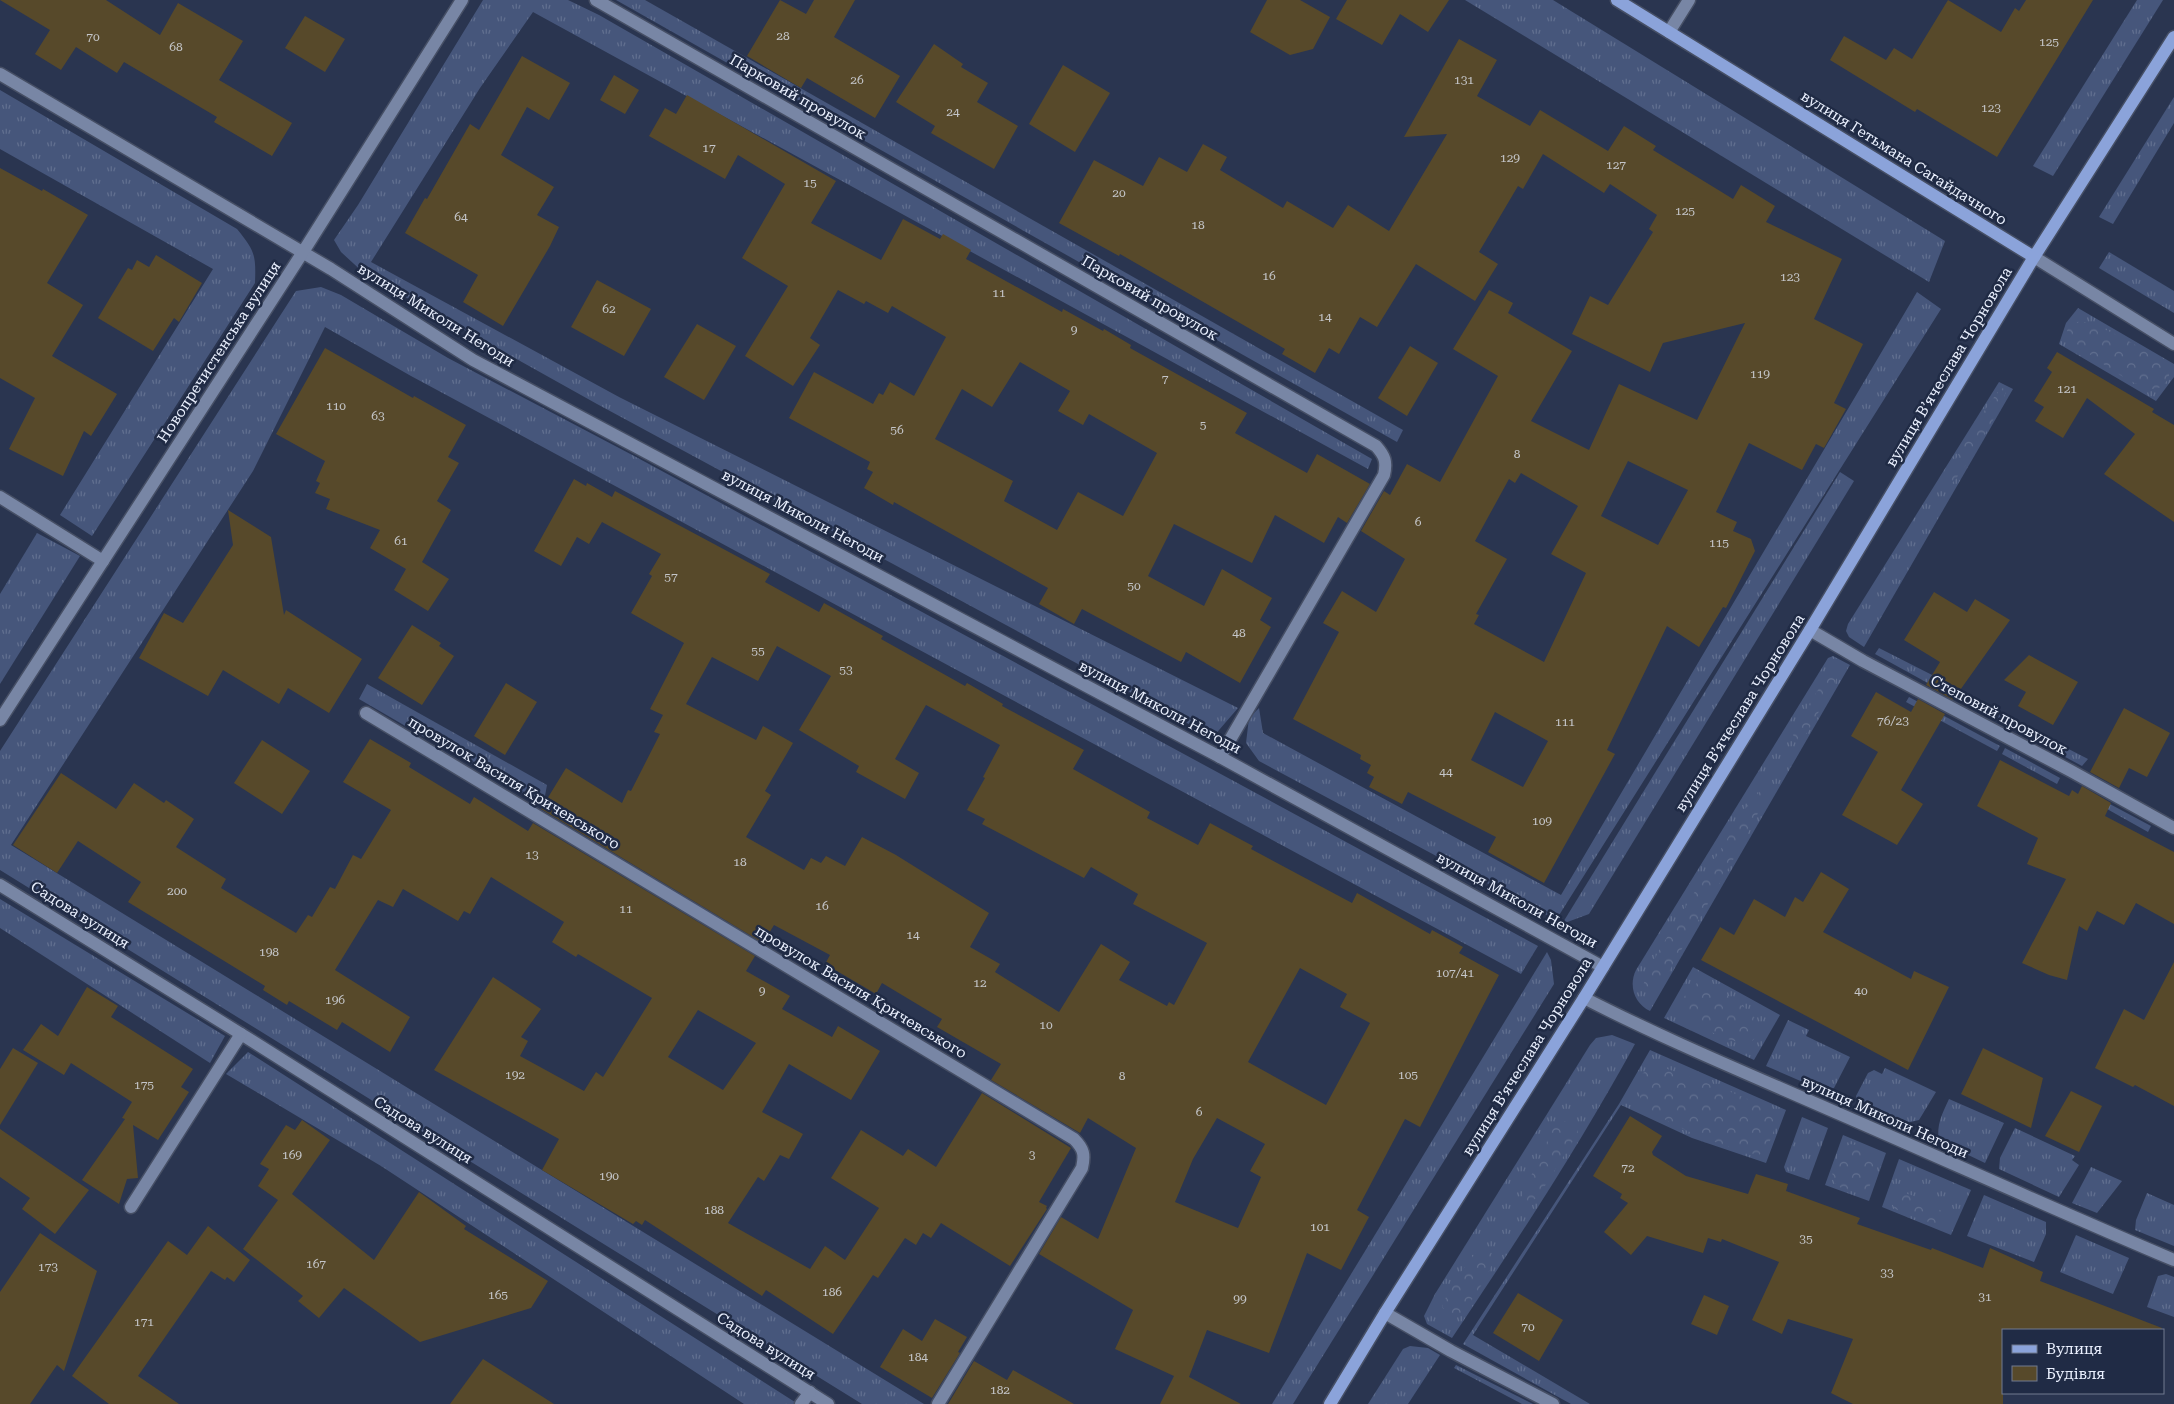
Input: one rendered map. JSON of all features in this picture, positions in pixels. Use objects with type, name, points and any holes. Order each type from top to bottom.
[{"type":"main road","name":"вулиця Гетьмана Сагайдачного","points":[[1617,0],[2034,257]]},
{"type":"main road","name":"вулиця Вʼячеслава Чорновола","points":[[1330,1404],[1385,1313],[1584,998],[1810,630],[2034,257],[2174,37]]},
{"type":"street","name":"Новопречистенська вулиця","points":[[0,720],[303,252],[462,0]]},
{"type":"street","name":"Парковий провулок","points":[[596,0],[1367,441],[1384,454],[1386,464],[1384,476],[1220,757]]},
{"type":"street","points":[[1669,32],[1689,0]]},
{"type":"street","name":"вулиця Миколи Негоди","points":[[0,74],[303,252],[473,360],[1220,757],[1603,966]]},
{"type":"street","name":"вулиця Гетьмана Сагайдачного","points":[[2034,257],[2174,344]]},
{"type":"street","points":[[0,497],[103,561]]},
{"type":"street","name":"Степовий провулок","points":[[1810,630],[1863,661],[2071,770],[2174,828]]},
{"type":"street","name":"провулок Василя Кричевського","points":[[366,713],[1074,1139],[1082,1147],[1084,1157],[1082,1168],[938,1404]]},
{"type":"street","name":"Садова вулиця","points":[[0,886],[241,1034],[828,1404]]},
{"type":"street","name":"вулиця Миколи Негоди","points":[[1584,998],[1650,1031],[1975,1175],[2174,1260]]},
{"type":"street","points":[[131,1207],[241,1034]]},
{"type":"street","points":[[1385,1313],[1451,1351],[1553,1404]]},
{"type":"street","points":[[801,1404],[810,1392]]},
{"type":"green space","points":[[483,0],[568,0],[599,15],[1372,459],[1368,469],[533,12],[480,88],[371,262],[619,397],[1238,708],[1213,737],[597,404],[366,275],[341,252],[334,240],[358,205]]},
{"type":"green space","points":[[616,0],[645,0],[1403,430],[1397,442]]},
{"type":"green space","points":[[1465,0],[1553,0],[1945,241],[1929,282]]},
{"type":"green space","points":[[2137,0],[2163,0],[2053,176],[2033,166]]},
{"type":"green space","points":[[0,90],[237,229],[248,243],[253,254],[255,283],[92,536],[60,515],[213,269],[0,149]]},
{"type":"green space","points":[[2174,97],[2174,123],[2113,224],[2099,217]]},
{"type":"green space","points":[[2109,252],[2174,291],[2174,313],[2099,268]]},
{"type":"green space","points":[[321,287],[341,295],[448,358],[636,457],[1538,946],[1521,974],[411,376],[325,327],[253,471],[11,845],[924,1404],[862,1404],[0,870],[0,751],[296,291]]},
{"type":"green space","points":[[1917,292],[1941,309],[1556,920],[1259,761],[1246,743],[1249,718],[1259,708],[1263,733],[1561,895]]},
{"type":"green space","points":[[2078,308],[2174,364],[2174,377],[2156,401],[2059,344],[2066,323]]},
{"type":"green space","points":[[2081,321],[2104,329],[2140,348],[2169,371],[2169,378],[2161,387],[2154,389],[2134,383],[2109,368],[2068,336],[2067,330],[2074,323]]},
{"type":"green space","points":[[1999,382],[2013,389],[1864,647],[1849,637],[1846,631],[1848,624]]},
{"type":"green space","points":[[2002,388],[2006,390],[2004,398],[1983,438],[1958,476],[1952,483],[1948,481],[1955,461],[1970,433],[1988,405]]},
{"type":"green space","points":[[1840,472],[1854,481],[1589,914],[1562,924]]},
{"type":"green space","points":[[37,533],[80,556],[0,684],[0,594]]},
{"type":"green space","points":[[1879,648],[1938,678],[1935,687],[1875,654]]},
{"type":"green space","points":[[1833,656],[1850,665],[1650,1011],[1640,1004],[1634,994],[1633,982],[1636,970],[1828,658]]},
{"type":"green space","points":[[1839,671],[1834,685],[1805,736],[1798,742],[1793,735],[1813,698],[1825,681]]},
{"type":"green space","points":[[367,684],[547,785],[543,806],[359,699]]},
{"type":"green space","points":[[1909,697],[2000,746],[1997,751],[1906,702]]},
{"type":"green space","points":[[2000,714],[2088,759],[2082,766],[1997,720]]},
{"type":"green space","points":[[2005,748],[2060,778],[2057,784],[2002,754]]},
{"type":"green space","points":[[1768,783],[1771,787],[1745,839],[1660,987],[1652,993],[1643,985],[1658,952],[1749,803]]},
{"type":"green space","points":[[2093,795],[2151,826],[2148,832],[2091,800]]},
{"type":"green space","points":[[0,899],[225,1036],[210,1063],[0,928]]},
{"type":"green space","points":[[1547,952],[1551,960],[1554,984],[1293,1404],[1272,1404]]},
{"type":"green space","points":[[1693,967],[1780,1015],[1754,1060],[1664,1018]]},
{"type":"green space","points":[[1699,982],[1724,993],[1754,1017],[1759,1023],[1755,1037],[1751,1042],[1744,1043],[1727,1039],[1699,1026],[1685,1016],[1680,1009],[1682,1001],[1689,990]]},
{"type":"green space","points":[[1788,1020],[1809,1030],[1806,1036],[1850,1057],[1834,1088],[1826,1092],[1766,1066]]},
{"type":"green space","points":[[1612,1035],[1635,1044],[1570,1156],[1524,1229],[1452,1338],[1427,1324],[1424,1316],[1435,1294],[1590,1045],[1596,1038]]},
{"type":"green space","points":[[1650,1050],[1786,1110],[1766,1163],[1692,1138],[1621,1105],[1473,1335],[1590,1404],[1571,1404],[1463,1344],[1619,1104]]},
{"type":"green space","points":[[248,1052],[798,1404],[744,1404],[381,1166],[226,1074]]},
{"type":"green space","points":[[1655,1067],[1662,1067],[1726,1090],[1774,1110],[1777,1114],[1775,1125],[1767,1147],[1759,1155],[1747,1152],[1695,1134],[1661,1117],[1641,1099],[1639,1092],[1643,1073]]},
{"type":"green space","points":[[1885,1068],[1936,1092],[1919,1120],[1902,1124],[1858,1105],[1856,1096],[1868,1073],[1874,1070],[1882,1074]]},
{"type":"green space","points":[[1949,1099],[2004,1123],[1985,1163],[1939,1141],[1939,1125]]},
{"type":"green space","points":[[1802,1117],[1828,1128],[1809,1180],[1786,1172],[1784,1167]]},
{"type":"green space","points":[[1564,1121],[1576,1126],[1578,1133],[1538,1197],[1528,1203],[1522,1197],[1523,1190],[1537,1165],[1554,1125]]},
{"type":"green space","points":[[2015,1128],[2075,1156],[2072,1160],[2079,1165],[2059,1197],[1999,1169],[2000,1158]]},
{"type":"green space","points":[[1843,1135],[1886,1153],[1869,1201],[1825,1185]]},
{"type":"green space","points":[[1850,1144],[1861,1146],[1868,1150],[1876,1160],[1872,1181],[1868,1190],[1862,1193],[1840,1187],[1833,1178],[1836,1161],[1842,1151]]},
{"type":"green space","points":[[1899,1159],[1971,1190],[1951,1235],[1882,1207]]},
{"type":"green space","points":[[2091,1167],[2122,1181],[2097,1213],[2072,1203]]},
{"type":"green space","points":[[1897,1191],[1919,1198],[1934,1206],[1951,1221],[1949,1225],[1939,1226],[1895,1209],[1891,1201],[1893,1193]]},
{"type":"green space","points":[[2147,1193],[2174,1205],[2174,1246],[2135,1230],[2136,1220]]},
{"type":"green space","points":[[1984,1195],[2046,1222],[2046,1234],[2034,1262],[1967,1236]]},
{"type":"green space","points":[[2076,1235],[2129,1258],[2113,1294],[2060,1272]]},
{"type":"green space","points":[[1479,1249],[1491,1252],[1493,1261],[1490,1270],[1472,1300],[1459,1316],[1454,1319],[1447,1315],[1442,1306],[1458,1276]]},
{"type":"green space","points":[[2166,1274],[2174,1277],[2174,1317],[2147,1307],[2158,1276]]},
{"type":"green space","points":[[1410,1346],[1428,1348],[1440,1355],[1408,1404],[1368,1404],[1403,1349]]},
{"type":"green space","points":[[1456,1365],[1533,1404],[1522,1404],[1454,1368]]},
{"type":"building","points":[[0,0],[106,0],[160,35],[178,3],[243,41],[219,80],[292,123],[272,156],[214,122],[217,117],[124,62],[117,73],[76,47],[61,70],[35,54],[50,30]]},
{"type":"building","points":[[780,0],[806,14],[814,0],[855,0],[834,37],[900,76],[875,118],[807,78],[801,88],[747,56]]},
{"type":"building","points":[[1267,0],[1300,0],[1330,17],[1313,49],[1290,55],[1250,32]]},
{"type":"building","points":[[1347,0],[1449,0],[1428,32],[1400,14],[1382,45],[1336,19]]},
{"type":"building","points":[[1948,0],[2001,32],[2015,8],[2019,11],[2026,0],[2093,0],[1997,157],[1917,109],[1915,112],[1830,60],[1844,36],[1886,60],[1894,48],[1912,59]]},
{"type":"building","points":[[305,16],[345,39],[325,72],[285,48]]},
{"type":"building","points":[[1459,39],[1497,60],[1477,96],[1530,126],[1540,110],[1608,151],[1624,126],[1656,146],[1653,150],[1733,199],[1741,185],[1775,206],[1766,222],[1842,259],[1814,319],[1863,344],[1834,403],[1846,409],[1824,448],[1816,444],[1802,470],[1749,443],[1716,512],[1737,522],[1733,531],[1751,539],[1755,551],[1726,608],[1723,607],[1699,647],[1667,626],[1607,750],[1615,754],[1544,883],[1488,852],[1496,837],[1408,792],[1402,804],[1369,787],[1374,777],[1367,773],[1371,765],[1360,759],[1361,755],[1293,719],[1339,632],[1323,623],[1342,591],[1376,612],[1405,559],[1361,531],[1384,491],[1390,495],[1407,464],[1440,482],[1498,376],[1453,349],[1489,290],[1513,303],[1508,313],[1572,351],[1531,421],[1589,450],[1619,384],[1697,420],[1745,323],[1663,343],[1650,372],[1572,334],[1590,296],[1608,305],[1653,232],[1649,229],[1657,215],[1610,184],[1604,193],[1543,154],[1523,189],[1518,186],[1479,252],[1498,264],[1475,301],[1416,264],[1377,327],[1360,317],[1339,354],[1329,348],[1315,373],[1282,354],[1285,349],[1120,254],[1119,256],[1059,223],[1094,160],[1143,186],[1159,157],[1187,172],[1203,144],[1227,157],[1220,170],[1283,208],[1287,201],[1333,228],[1348,205],[1389,231],[1447,134],[1404,137]],"holes":[[[1628,461],[1688,490],[1658,545],[1601,516]],[[1521,473],[1578,506],[1551,554],[1586,573],[1544,662],[1474,624],[1479,615],[1476,614],[1507,559],[1475,541],[1509,479],[1515,483]],[[1495,712],[1548,741],[1523,787],[1471,760]]]},
{"type":"building","points":[[934,44],[963,64],[961,67],[988,83],[977,102],[1018,126],[994,169],[931,133],[935,126],[896,102]]},
{"type":"building","points":[[522,56],[570,83],[549,120],[527,107],[501,155],[554,187],[537,215],[559,227],[550,246],[503,326],[463,302],[478,275],[405,233],[470,124],[479,130]]},
{"type":"building","points":[[1063,65],[1110,93],[1075,152],[1029,124]]},
{"type":"building","points":[[614,75],[639,90],[625,114],[600,100]]},
{"type":"building","points":[[687,95],[836,181],[811,223],[881,260],[903,219],[940,239],[943,234],[971,250],[966,259],[1062,312],[1063,309],[1103,331],[1104,329],[1131,345],[1130,348],[1247,413],[1235,433],[1307,473],[1317,454],[1370,484],[1347,523],[1338,517],[1324,543],[1275,515],[1252,563],[1174,524],[1148,576],[1204,606],[1222,569],[1272,598],[1260,620],[1271,627],[1240,683],[1186,652],[1181,662],[1082,609],[1074,624],[1039,604],[1048,588],[894,502],[893,505],[864,488],[873,472],[867,469],[870,462],[789,418],[814,372],[873,404],[879,393],[883,395],[890,382],[914,396],[946,337],[892,306],[888,313],[866,301],[864,304],[838,290],[810,338],[820,345],[793,386],[745,356],[788,286],[742,258],[785,184],[738,155],[725,179],[649,136],[665,108],[676,114]],"holes":[[[1020,362],[1070,391],[1058,411],[1083,425],[1089,414],[1157,453],[1123,516],[1078,492],[1057,530],[1004,501],[1013,481],[935,439],[962,389],[992,407]]]},
{"type":"building","points":[[0,168],[42,191],[43,189],[88,215],[47,283],[83,305],[52,356],[117,394],[91,436],[84,431],[63,476],[9,449],[35,398],[0,378]]},
{"type":"building","points":[[156,255],[202,283],[179,322],[174,318],[153,351],[98,318],[128,268],[132,270],[137,260],[149,267]]},
{"type":"building","points":[[597,280],[651,309],[624,356],[571,327]]},
{"type":"building","points":[[697,324],[736,346],[704,400],[664,377]]},
{"type":"building","points":[[1410,346],[1438,363],[1407,416],[1378,398]]},
{"type":"building","points":[[325,348],[413,398],[414,396],[466,425],[448,457],[459,463],[437,501],[451,510],[422,562],[449,579],[428,611],[394,590],[406,569],[370,548],[380,530],[326,509],[330,499],[315,493],[320,483],[316,481],[325,461],[276,434]]},
{"type":"building","points":[[2057,352],[2154,409],[2152,412],[2174,425],[2174,522],[2104,474],[2135,434],[2087,398],[2063,438],[2035,421],[2044,407],[2034,401],[2052,372],[2047,368]]},
{"type":"building","points":[[574,479],[586,486],[587,483],[612,497],[615,491],[770,574],[765,582],[819,612],[824,603],[883,636],[881,639],[965,686],[967,683],[1003,704],[1002,706],[1084,750],[1073,769],[1150,812],[1147,818],[1198,845],[1210,823],[1253,846],[1251,849],[1352,903],[1357,893],[1430,934],[1432,930],[1463,947],[1459,953],[1499,975],[1420,1127],[1405,1119],[1357,1210],[1369,1217],[1341,1270],[1307,1253],[1269,1353],[1207,1330],[1189,1377],[1241,1404],[1160,1404],[1174,1376],[1115,1349],[1133,1310],[1039,1254],[1061,1217],[1098,1239],[1136,1148],[1088,1118],[1080,1133],[991,1080],[1001,1064],[937,1027],[942,1019],[882,983],[876,994],[825,964],[830,955],[774,925],[763,943],[541,809],[566,768],[622,803],[628,790],[631,791],[660,734],[654,732],[663,715],[650,709],[684,643],[631,613],[652,576],[649,574],[661,554],[602,522],[589,544],[577,537],[561,566],[534,551]],"holes":[[[777,646],[831,676],[799,730],[859,766],[856,772],[905,799],[919,773],[895,759],[926,705],[1000,745],[983,777],[985,778],[967,810],[985,819],[982,824],[1084,878],[1091,867],[1138,894],[1133,904],[1207,943],[1174,1005],[1169,1002],[1167,1006],[1119,980],[1130,962],[1101,944],[1059,1012],[995,972],[1000,964],[970,947],[989,913],[896,855],[862,837],[845,866],[826,856],[821,863],[811,858],[804,870],[746,837],[771,795],[765,791],[793,743],[763,726],[756,740],[686,704],[712,657],[758,681]],[[1300,968],[1347,994],[1340,1007],[1370,1023],[1326,1105],[1248,1062]],[[1217,1118],[1265,1144],[1250,1171],[1261,1177],[1238,1228],[1175,1202],[1193,1159]]]},
{"type":"building","points":[[228,510],[271,537],[284,615],[286,610],[362,659],[329,713],[288,688],[279,704],[223,670],[208,696],[139,658],[164,613],[183,623],[233,545]]},
{"type":"building","points":[[1934,592],[1967,612],[1975,599],[2010,620],[1953,700],[1926,685],[1940,662],[1904,640]]},
{"type":"building","points":[[412,625],[441,643],[439,646],[454,656],[422,705],[378,678]]},
{"type":"building","points":[[2029,655],[2078,682],[2053,725],[2018,706],[2026,692],[2004,680]]},
{"type":"building","points":[[506,683],[537,702],[505,755],[474,736]]},
{"type":"building","points":[[1876,692],[1911,712],[1918,699],[1945,714],[1901,790],[1923,804],[1897,845],[1842,815],[1878,752],[1851,736]]},
{"type":"building","points":[[2124,708],[2170,733],[2147,777],[2129,768],[2119,788],[2090,772]]},
{"type":"building","points":[[370,739],[411,763],[409,767],[470,804],[474,797],[528,831],[533,823],[755,956],[746,971],[790,996],[782,1009],[832,1037],[838,1026],[880,1051],[851,1100],[789,1064],[762,1112],[803,1134],[789,1159],[780,1155],[764,1181],[758,1177],[728,1223],[810,1269],[825,1246],[845,1260],[879,1208],[831,1178],[861,1130],[903,1156],[908,1149],[936,1167],[982,1093],[1071,1148],[1039,1202],[1047,1206],[1047,1209],[1010,1266],[941,1223],[931,1238],[923,1233],[916,1245],[905,1238],[878,1278],[873,1275],[833,1334],[766,1290],[762,1296],[645,1220],[642,1225],[636,1221],[633,1224],[542,1170],[559,1139],[434,1070],[493,977],[541,1009],[521,1037],[528,1041],[520,1056],[584,1091],[596,1072],[603,1077],[652,998],[578,954],[576,957],[552,942],[564,922],[491,877],[470,914],[464,911],[458,921],[403,889],[393,907],[378,900],[335,970],[410,1017],[390,1052],[342,1022],[337,1030],[289,1001],[287,1005],[263,990],[265,986],[128,902],[141,882],[78,841],[57,873],[13,845],[61,773],[116,809],[134,783],[164,803],[166,800],[194,819],[176,847],[226,879],[221,888],[296,933],[308,915],[312,917],[330,887],[335,889],[353,855],[361,859],[391,810],[343,782]],"holes":[[[698,1010],[756,1043],[723,1090],[668,1057]]]},
{"type":"building","points":[[262,740],[310,771],[282,814],[234,783]]},
{"type":"building","points":[[2000,760],[2069,796],[2072,790],[2078,794],[2082,786],[2111,803],[2105,816],[2174,852],[2174,924],[2136,903],[2124,925],[2097,911],[2087,931],[2079,926],[2067,980],[2049,975],[2022,963],[2066,879],[2027,864],[2038,838],[1977,806]]},
{"type":"building","points":[[1821,872],[1849,889],[1823,932],[1911,979],[1914,971],[1949,987],[1908,1070],[1701,960],[1720,927],[1734,935],[1754,899],[1785,917],[1795,897],[1803,902]]},
{"type":"building","points":[[2174,962],[2174,1106],[2135,1085],[2133,1087],[2095,1068],[2124,1009],[2144,1020]]},
{"type":"building","points":[[87,987],[118,1006],[111,1017],[193,1069],[181,1087],[189,1092],[158,1140],[133,1125],[138,1178],[127,1179],[119,1204],[82,1180],[125,1119],[122,1118],[132,1102],[71,1063],[64,1075],[23,1050],[41,1024],[58,1036]]},
{"type":"building","points":[[13,1048],[38,1063],[0,1125],[0,1069]]},
{"type":"building","points":[[1983,1048],[2043,1078],[2031,1128],[1961,1094]]},
{"type":"building","points":[[2071,1091],[2102,1106],[2079,1152],[2045,1136]]},
{"type":"building","points":[[1630,1116],[1662,1136],[1652,1152],[1653,1155],[1686,1176],[1748,1194],[1756,1174],[1788,1184],[1786,1191],[1860,1218],[1857,1224],[1931,1250],[1932,1248],[1983,1268],[1990,1248],[2043,1272],[2040,1281],[2162,1328],[2002,1329],[2003,1404],[1853,1404],[1831,1393],[1853,1339],[1788,1319],[1782,1334],[1752,1320],[1779,1262],[1722,1239],[1721,1242],[1708,1238],[1703,1253],[1647,1236],[1631,1255],[1604,1232],[1628,1203],[1620,1198],[1622,1194],[1593,1176]]},
{"type":"building","points":[[302,1120],[330,1140],[292,1194],[374,1260],[419,1192],[466,1226],[464,1229],[548,1281],[531,1308],[420,1342],[344,1288],[319,1318],[298,1301],[303,1296],[243,1249],[278,1200],[258,1186],[269,1169],[260,1164],[286,1125],[295,1130]]},
{"type":"building","points":[[0,1129],[89,1190],[55,1234],[22,1209],[30,1198],[0,1177]]},
{"type":"building","points":[[208,1226],[250,1260],[234,1282],[227,1277],[225,1280],[211,1271],[138,1376],[179,1404],[109,1404],[72,1376],[168,1241],[187,1255]]},
{"type":"building","points":[[40,1233],[97,1271],[64,1371],[57,1365],[30,1404],[0,1404],[0,1292]]},
{"type":"building","points":[[1518,1293],[1563,1320],[1539,1361],[1493,1333]]},
{"type":"building","points":[[1704,1295],[1729,1306],[1717,1335],[1691,1324]]},
{"type":"building","points":[[935,1319],[967,1337],[958,1352],[960,1353],[932,1398],[880,1367],[903,1329],[922,1341]]},
{"type":"building","points":[[483,1359],[554,1404],[450,1404]]},
{"type":"building","points":[[974,1361],[1007,1380],[1013,1370],[1074,1404],[948,1404]]}]
